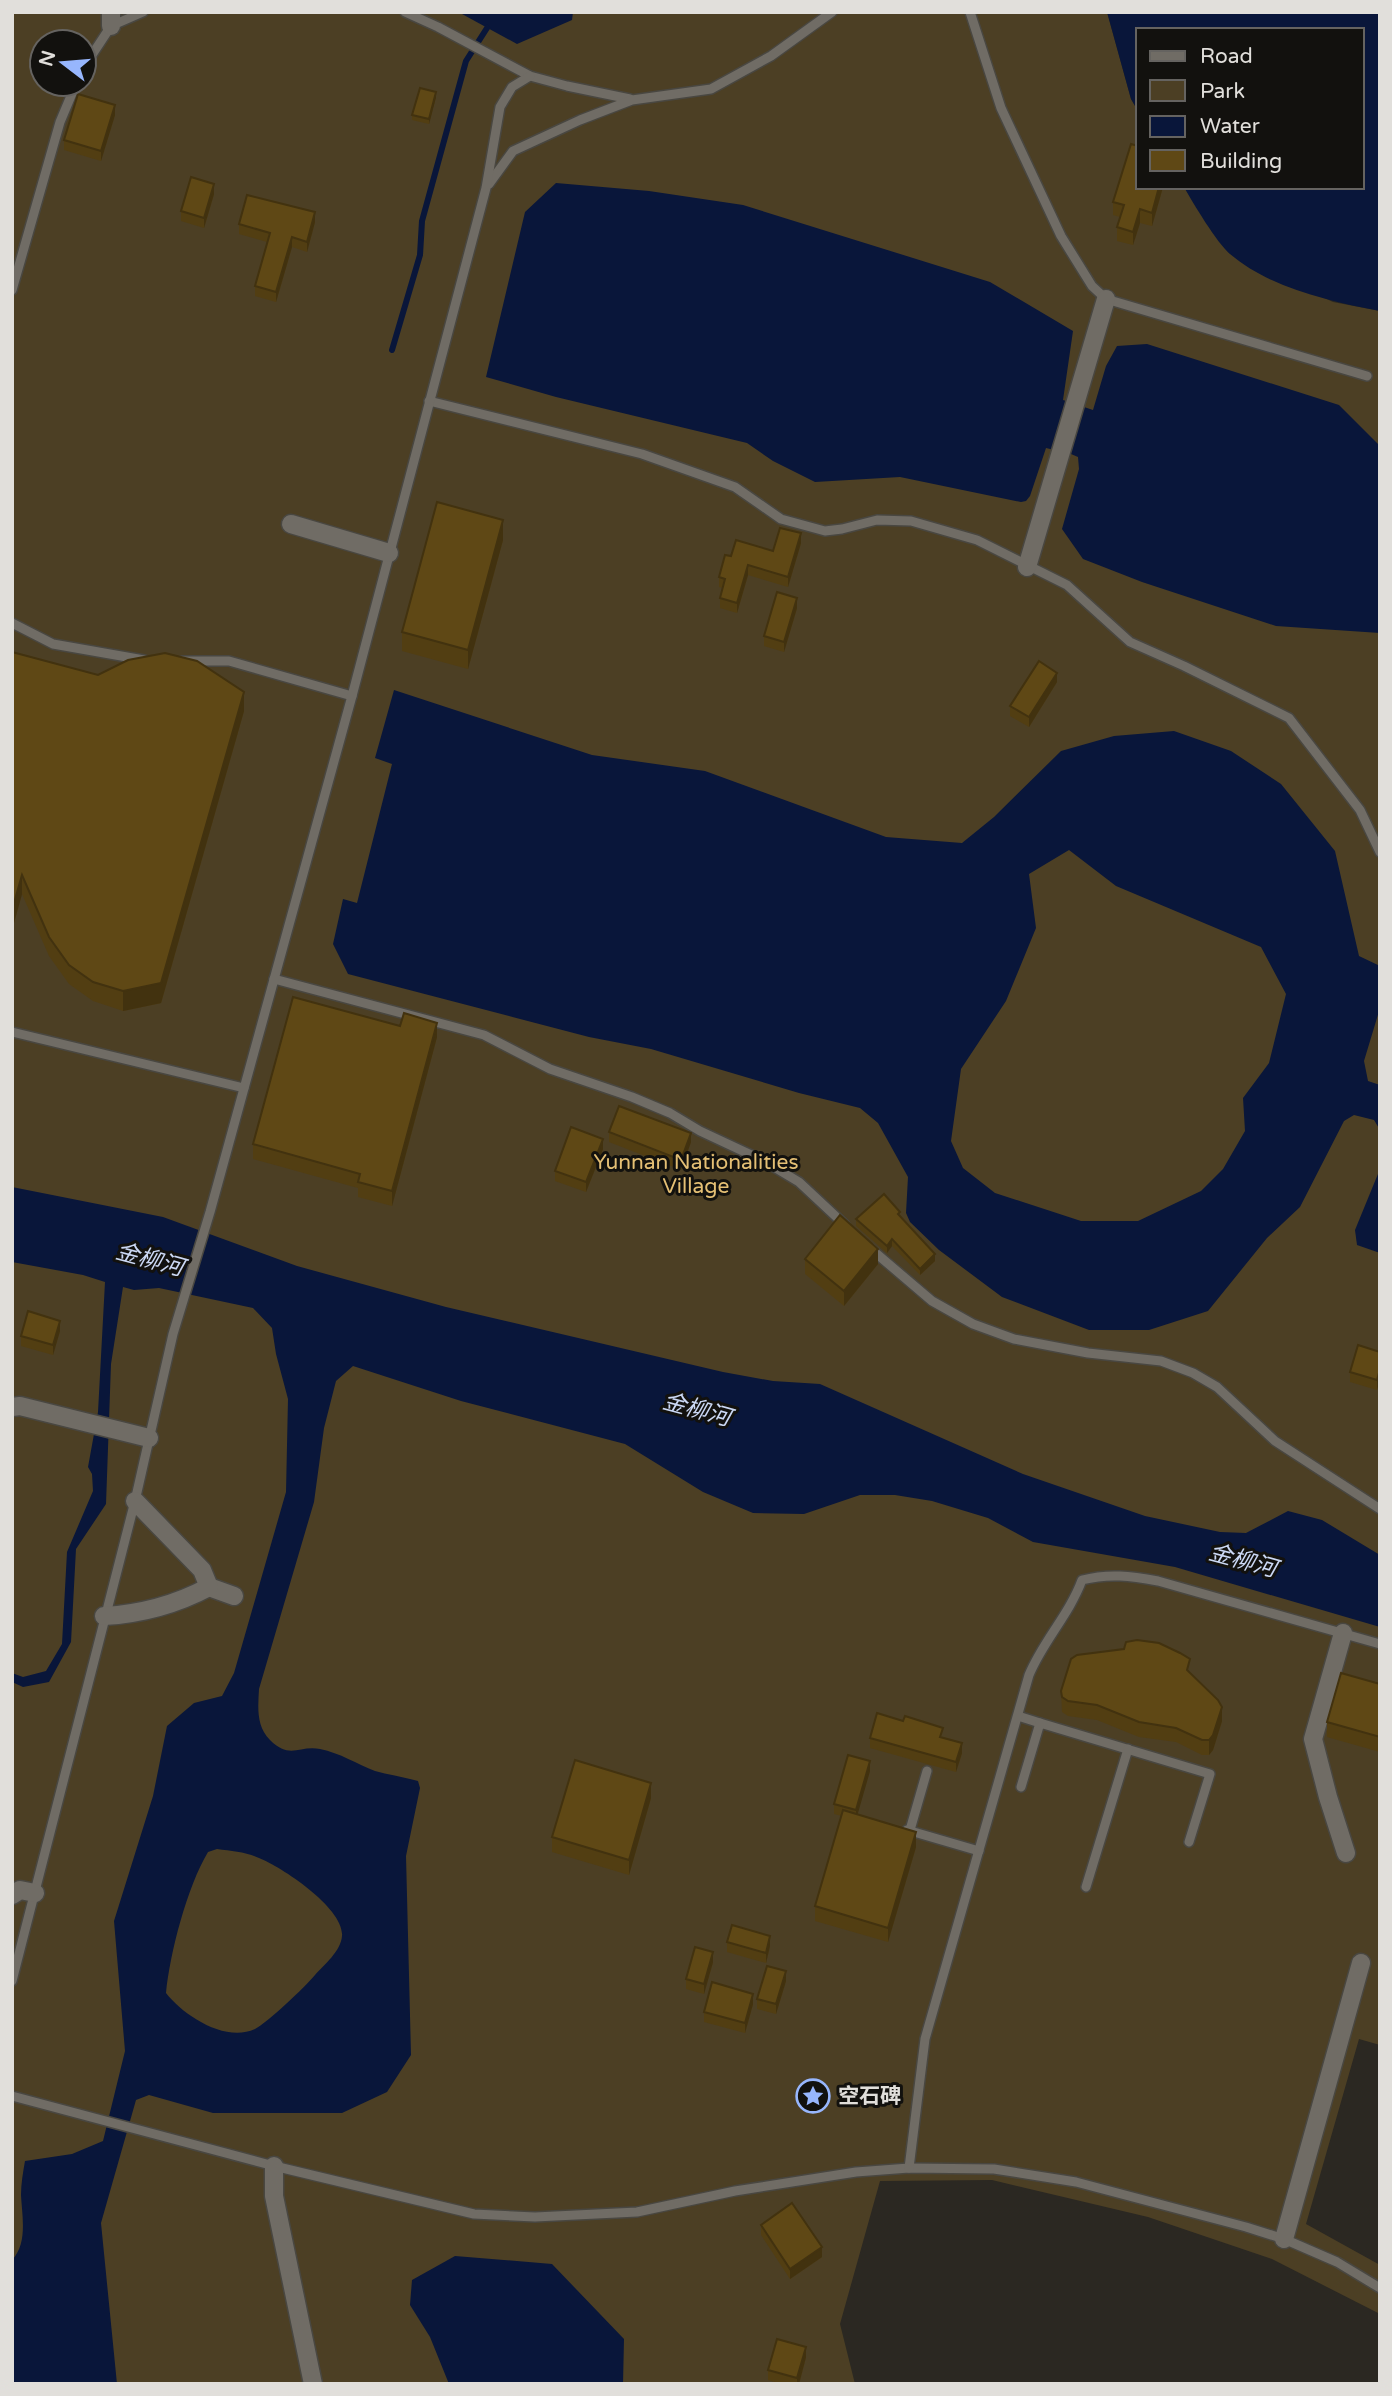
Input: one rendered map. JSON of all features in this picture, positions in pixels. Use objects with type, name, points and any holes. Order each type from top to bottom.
[{"type":"street","points":[[1027,567],[1106,299]]},
{"type":"street","points":[[291,524],[389,553]]},
{"type":"street","points":[[12,1407],[20,1406],[149,1438]]},
{"type":"street","points":[[135,1501],[202,1570],[209,1587]]},
{"type":"street","points":[[104,1616],[127,1615],[175,1602],[209,1587],[234,1596]]},
{"type":"street","points":[[1343,1633],[1313,1740],[1346,1853]]},
{"type":"street","points":[[12,1895],[20,1890],[35,1893]]},
{"type":"street","points":[[1284,2239],[1361,1963]]},
{"type":"street","points":[[274,2166],[274,2196],[313,2384]]},
{"type":"lane","points":[[98,42],[111,19],[144,12]]},
{"type":"lane","points":[[405,12],[530,76],[632,100]]},
{"type":"lane","points":[[486,188],[513,151],[580,120],[632,100],[711,89],[771,56],[832,12]]},
{"type":"lane","points":[[970,12],[1000,108],[1061,236],[1092,286],[1106,299],[1367,376]]},
{"type":"lane","points":[[12,1981],[135,1501],[173,1334],[210,1212],[352,696],[486,188],[500,107],[512,87],[530,76]]},
{"type":"lane","points":[[12,290],[60,122],[70,98]]},
{"type":"lane","points":[[429,401],[642,454],[735,487],[781,519],[825,531],[877,520],[911,521],[977,540],[1067,585],[1130,642],[1289,718],[1360,810],[1380,852]]},
{"type":"lane","points":[[12,623],[52,644],[155,660]]},
{"type":"lane","points":[[167,660],[229,661],[352,696]]},
{"type":"lane","points":[[274,979],[484,1035],[550,1069],[670,1113],[799,1182],[855,1235]]},
{"type":"lane","points":[[12,1032],[244,1088]]},
{"type":"lane","points":[[864,1244],[932,1301],[973,1324],[1014,1339],[1088,1353],[1161,1361],[1193,1373],[1217,1387],[1275,1441],[1380,1509]]},
{"type":"lane","points":[[909,2168],[925,2039],[1029,1675],[1038,1652],[1074,1600],[1082,1580],[1101,1575],[1124,1574],[1158,1581],[1380,1644]]},
{"type":"lane","points":[[1018,1716],[1209,1774],[1189,1842]]},
{"type":"lane","points":[[1021,1787],[1040,1723]]},
{"type":"lane","points":[[1086,1887],[1128,1749]]},
{"type":"lane","points":[[910,1830],[927,1771]]},
{"type":"lane","points":[[898,1827],[979,1851]]},
{"type":"lane","points":[[12,2096],[274,2166],[463,2212],[535,2217],[637,2212],[735,2191],[856,2172],[909,2168],[994,2169],[1076,2182],[1284,2239],[1337,2262],[1380,2288]]},
{"type":"green space","name":"Yunnan Nationalities Village","points":[[12,12],[1107,12],[1131,99],[1136,108],[1136,189],[1185,189],[1229,253],[1333,302],[1380,311],[1380,2045],[1359,2039],[1306,2224],[1380,2265],[1380,2314],[1272,2259],[1148,2217],[992,2180],[880,2181],[840,2324],[855,2384],[12,2384]]},
{"type":"water","points":[[462,12],[573,12],[572,20],[517,44]]},
{"type":"water","points":[[1107,12],[1380,12],[1380,311],[1301,292],[1246,266],[1219,241],[1185,189],[1364,189],[1364,28],[1136,28],[1136,108],[1131,99]]},
{"type":"water","points":[[556,183],[649,191],[743,205],[990,282],[1073,331],[1063,400],[1093,410],[1106,366],[1117,346],[1147,344],[1339,405],[1380,446],[1380,633],[1276,626],[1142,582],[1083,559],[1062,529],[1079,469],[1078,457],[1071,454],[1046,448],[1030,496],[1021,502],[900,477],[815,482],[773,461],[747,443],[556,397],[486,377],[525,212]]},
{"type":"water","points":[[394,690],[592,755],[705,771],[886,837],[962,843],[994,817],[1061,751],[1114,736],[1174,731],[1231,751],[1281,784],[1335,851],[1359,956],[1380,966],[1380,1008],[1364,1061],[1368,1081],[1380,1085],[1380,1130],[1374,1120],[1354,1115],[1344,1121],[1300,1207],[1267,1238],[1208,1311],[1149,1330],[1089,1330],[1002,1297],[939,1250],[910,1222],[906,1213],[908,1177],[878,1123],[860,1108],[799,1093],[651,1049],[589,1037],[348,974],[333,944],[343,899],[357,903],[392,764],[375,758]],"holes":[[[1069,850],[1116,886],[1261,947],[1286,994],[1269,1063],[1243,1098],[1245,1131],[1223,1169],[1201,1191],[1138,1221],[1081,1221],[995,1193],[963,1168],[951,1141],[961,1069],[1006,1001],[1036,928],[1029,874]]]},
{"type":"water","points":[[1380,1169],[1380,1253],[1357,1245],[1355,1230]]},
{"type":"water","name":"金柳河","points":[[12,1187],[163,1217],[297,1266],[446,1307],[723,1372],[773,1381],[820,1384],[1023,1474],[1145,1516],[1220,1532],[1246,1533],[1288,1511],[1322,1520],[1380,1555],[1380,1627],[1175,1567],[1033,1542],[988,1518],[932,1501],[895,1495],[860,1495],[804,1514],[753,1513],[703,1492],[625,1444],[461,1401],[353,1366],[336,1381],[324,1428],[314,1502],[259,1689],[259,1716],[265,1735],[283,1749],[320,1749],[375,1771],[418,1781],[420,1788],[406,1856],[411,2055],[387,2092],[342,2113],[213,2113],[149,2095],[136,2100],[101,2223],[117,2384],[12,2384],[12,2260],[22,2238],[21,2191],[25,2161],[72,2154],[103,2141],[125,2051],[114,1921],[153,1796],[167,1726],[194,1703],[222,1696],[234,1673],[286,1492],[288,1399],[272,1328],[253,1308],[159,1288],[134,1290],[123,1287],[111,1364],[106,1504],[76,1549],[71,1642],[49,1682],[23,1687],[12,1682],[12,1673],[23,1677],[46,1671],[62,1644],[67,1552],[93,1491],[92,1474],[88,1467],[98,1412],[105,1282],[83,1275],[12,1262]],"holes":[[[217,1849],[254,1856],[296,1880],[334,1914],[342,1936],[332,1957],[295,1996],[261,2025],[243,2032],[218,2030],[194,2018],[166,1993],[171,1959],[193,1883],[208,1852]]]},
{"type":"water","points":[[455,2256],[552,2264],[624,2339],[623,2384],[449,2384],[430,2337],[410,2305],[412,2280]]},
{"type":"building","points":[[420,88],[436,92],[429,119],[412,115]]},
{"type":"building","points":[[77,98],[91,98],[115,105],[101,151],[64,140]]},
{"type":"building","points":[[1131,144],[1136,145],[1136,189],[1158,189],[1152,213],[1140,209],[1133,232],[1117,227],[1124,205],[1113,202]]},
{"type":"building","points":[[191,177],[214,184],[204,218],[181,211]]},
{"type":"building","points":[[247,195],[315,212],[307,242],[292,237],[276,292],[255,286],[270,233],[239,224]]},
{"type":"building","points":[[437,502],[503,520],[468,650],[402,632]]},
{"type":"building","points":[[780,528],[801,533],[788,577],[748,565],[737,603],[720,598],[725,579],[719,577],[725,555],[731,556],[736,540],[773,551]]},
{"type":"building","points":[[777,592],[797,598],[784,642],[764,636]]},
{"type":"building","points":[[12,652],[98,675],[128,660],[165,653],[197,661],[244,692],[161,983],[123,991],[93,982],[69,965],[49,937],[22,875],[12,910]]},
{"type":"building","points":[[1039,661],[1057,673],[1029,717],[1010,706]]},
{"type":"building","points":[[293,997],[400,1026],[404,1013],[437,1023],[392,1191],[358,1182],[360,1174],[253,1144]]},
{"type":"building","points":[[619,1106],[691,1133],[681,1160],[609,1132]]},
{"type":"building","points":[[571,1127],[603,1139],[586,1182],[555,1171]]},
{"type":"building","points":[[884,1194],[900,1212],[898,1214],[935,1254],[920,1269],[892,1239],[887,1246],[856,1219]]},
{"type":"building","points":[[840,1215],[878,1249],[844,1291],[805,1259]]},
{"type":"building","points":[[28,1311],[60,1321],[53,1345],[21,1336]]},
{"type":"building","points":[[1358,1345],[1380,1352],[1377,1380],[1350,1372]]},
{"type":"building","points":[[1137,1640],[1159,1643],[1190,1659],[1187,1670],[1222,1707],[1209,1740],[1202,1740],[1176,1728],[1139,1722],[1097,1705],[1068,1701],[1062,1697],[1061,1691],[1071,1659],[1077,1655],[1124,1649],[1126,1642]]},
{"type":"building","points":[[1341,1673],[1380,1684],[1380,1737],[1327,1722]]},
{"type":"building","points":[[877,1713],[903,1721],[905,1716],[943,1728],[940,1737],[962,1743],[956,1762],[870,1738]]},
{"type":"building","points":[[848,1755],[870,1761],[856,1810],[834,1804]]},
{"type":"building","points":[[575,1760],[651,1783],[629,1860],[552,1837]]},
{"type":"building","points":[[843,1810],[916,1832],[888,1928],[815,1906]]},
{"type":"building","points":[[732,1925],[770,1936],[766,1953],[727,1942]]},
{"type":"building","points":[[695,1947],[713,1952],[704,1984],[686,1979]]},
{"type":"building","points":[[767,1966],[786,1971],[776,2004],[757,1999]]},
{"type":"building","points":[[712,1982],[753,1994],[745,2023],[704,2012]]},
{"type":"building","points":[[792,2203],[822,2247],[790,2269],[761,2225]]},
{"type":"building","points":[[777,2339],[806,2347],[797,2378],[768,2370]]},
{"type":"waterway","points":[[392,350],[420,255],[422,221],[466,61],[487,28]]},
{"type":"place","name":"空石碑","points":[[813,2096]]}]
